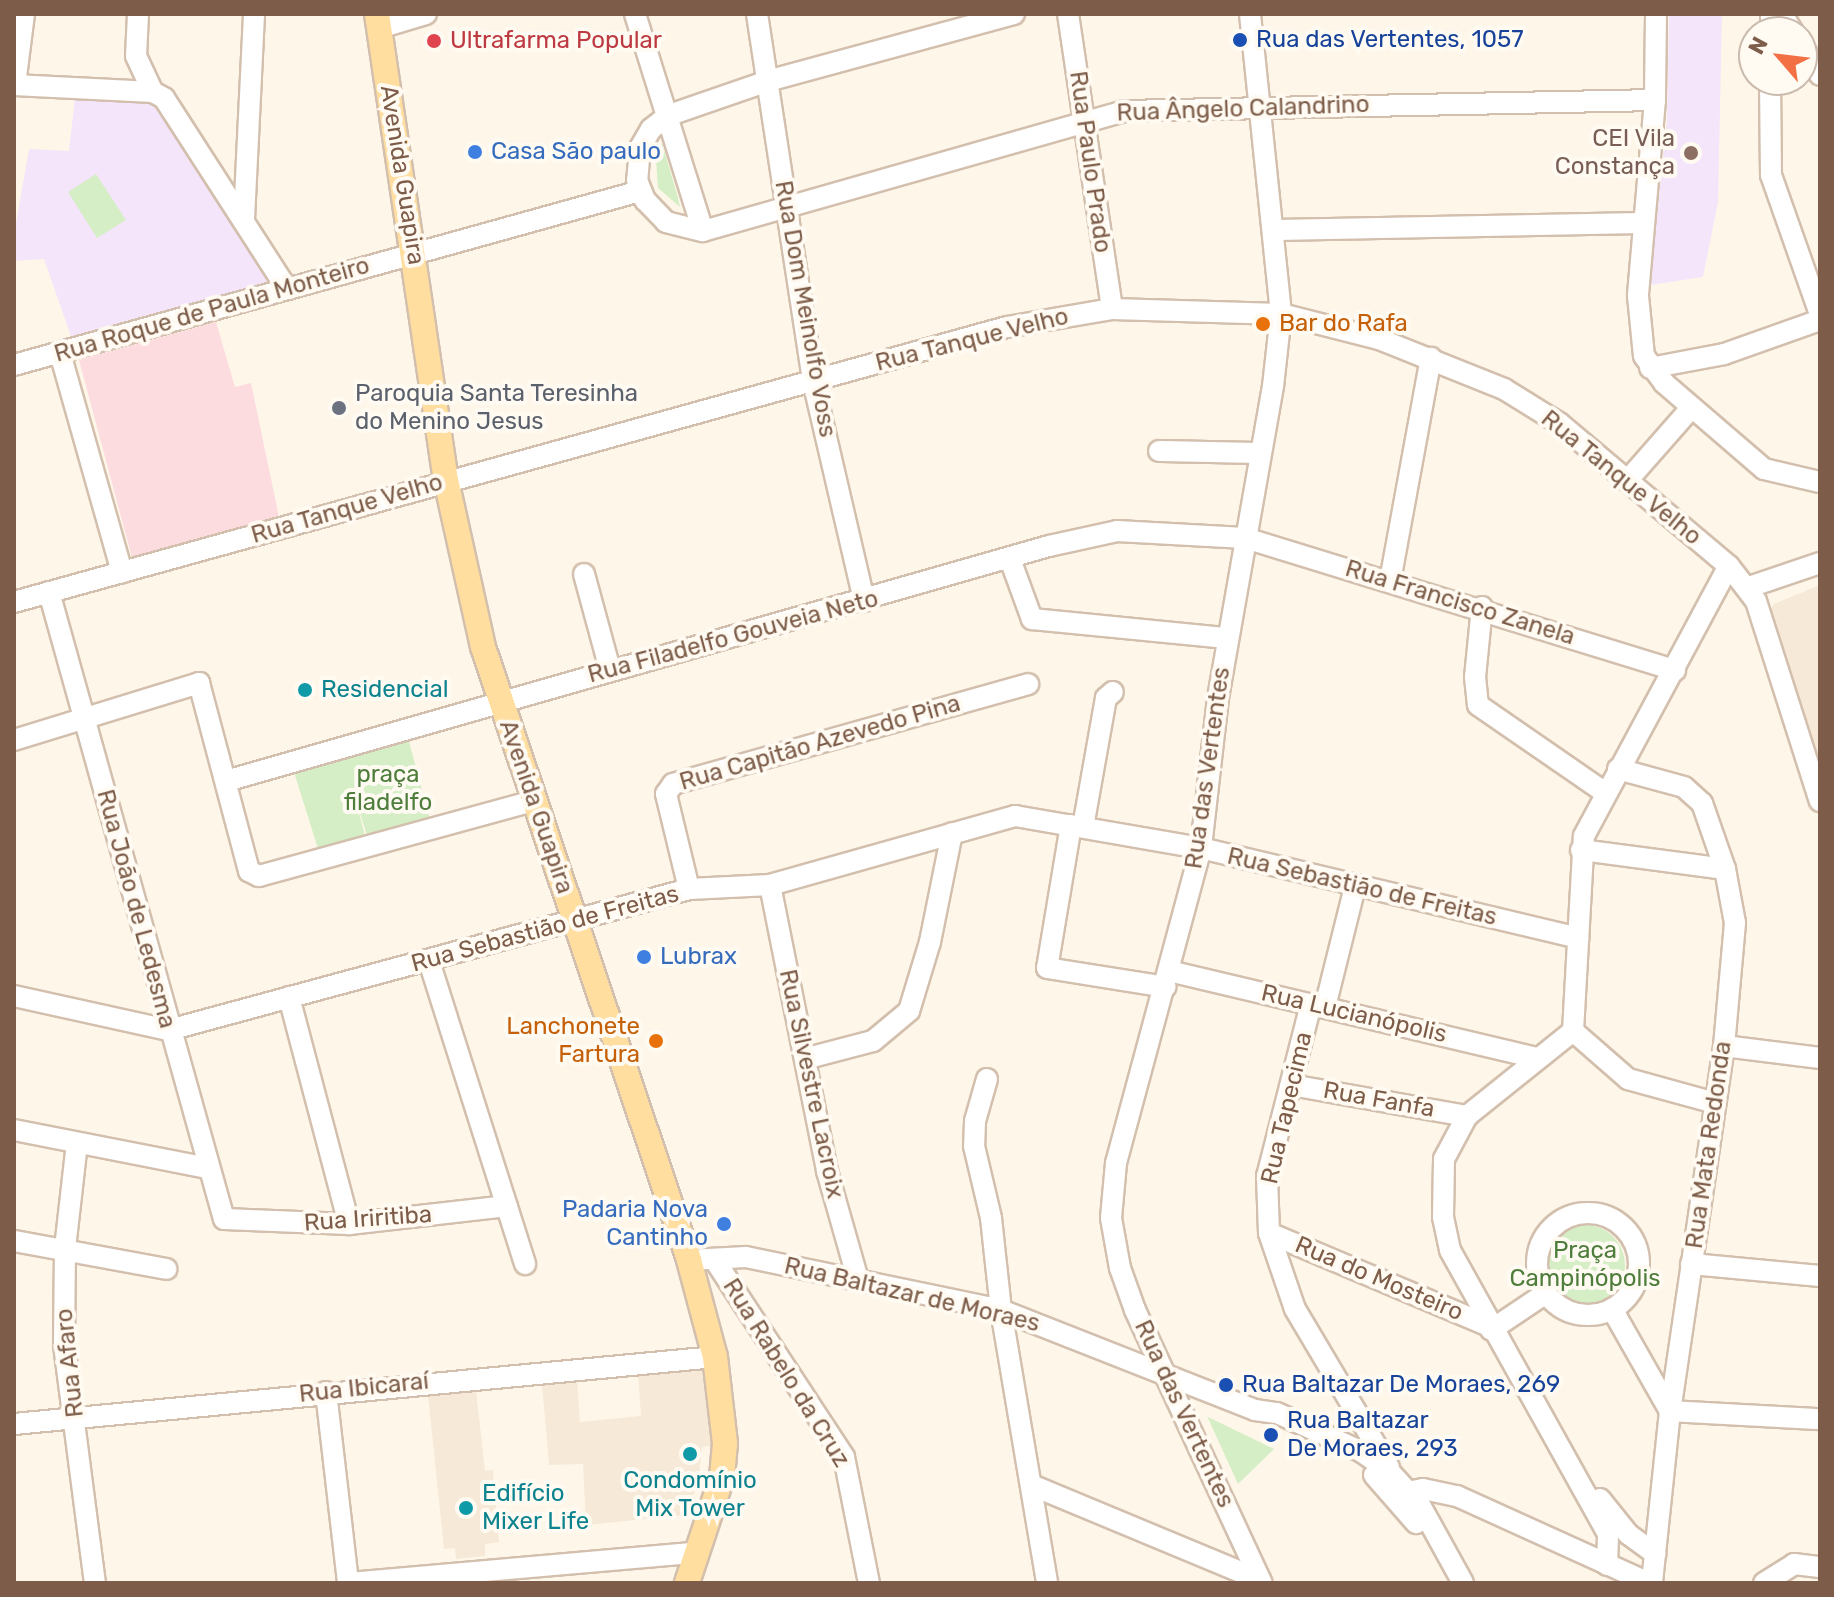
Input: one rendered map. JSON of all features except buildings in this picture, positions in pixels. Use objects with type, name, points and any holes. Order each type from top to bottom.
[{"type":"main road","name":"Avenida Guapira","points":[[378,21],[446,480],[499,701],[689,1260],[715,1357],[725,1443],[722,1477],[687,1583]]},
{"type":"street","points":[[24,14],[15,85],[153,92]]},
{"type":"street","points":[[138,14],[136,56],[153,92],[177,111],[287,289]]},
{"type":"street","points":[[244,219],[254,14]]},
{"type":"street","points":[[378,21],[426,14]]},
{"type":"street","points":[[635,14],[703,231]]},
{"type":"street","name":"Rua Dom Meinolfo Voss","points":[[757,14],[813,381],[864,601]]},
{"type":"street","points":[[703,231],[666,222],[640,191],[640,148],[651,129],[669,115],[768,81],[1014,14]]},
{"type":"street","name":"Rua Paulo Prado","points":[[1068,14],[1112,309]]},
{"type":"street","name":"Rua das Vertentes","points":[[1250,14],[1281,314],[1227,638],[1201,848],[1116,1163],[1111,1218],[1120,1268],[1261,1581]]},
{"type":"street","points":[[1656,14],[1655,100],[1637,319],[1650,368],[1764,469],[1820,482]]},
{"type":"street","points":[[1770,96],[1771,175],[1812,266],[1820,314]]},
{"type":"street","name":"Rua Ângelo Calandrino","points":[[703,231],[1123,111],[1260,105],[1655,100]]},
{"type":"street","name":"Rua Roque de Paula Monteiro","points":[[14,365],[640,191]]},
{"type":"street","points":[[1273,230],[1644,223]]},
{"type":"street","name":"Rua Tanque Velho","points":[[14,602],[1007,327],[1112,309],[1281,314],[1431,358],[1536,408],[1729,566],[1749,587],[1820,801]]},
{"type":"street","points":[[1650,368],[1724,354],[1820,320]]},
{"type":"street","points":[[60,353],[122,572]]},
{"type":"street","points":[[1390,581],[1431,358]]},
{"type":"street","points":[[1627,481],[1692,407]]},
{"type":"street","points":[[1159,451],[1260,453]]},
{"type":"street","name":"Rua Filadelfo Gouveia Neto","points":[[226,781],[499,701],[1117,531],[1245,538]]},
{"type":"street","name":"Rua Francisco Zanela","points":[[1245,538],[1482,607],[1675,670]]},
{"type":"street","points":[[1010,559],[1032,619],[1227,638]]},
{"type":"street","points":[[1749,587],[1820,563]]},
{"type":"street","points":[[1656,1554],[1619,1538],[1565,1455],[1490,1328],[1450,1250],[1443,1217],[1444,1159],[1467,1116],[1573,1031],[1581,850],[1604,792],[1675,670],[1729,566]]},
{"type":"street","points":[[584,574],[610,670]]},
{"type":"street","name":"Rua João de Ledesma","points":[[49,592],[221,1215],[229,1221]]},
{"type":"street","points":[[1482,607],[1475,677],[1478,705],[1604,792]]},
{"type":"street","points":[[14,740],[199,683],[249,871],[259,876],[534,801]]},
{"type":"street","name":"Rua Capitão Azevedo Pina","points":[[689,889],[666,794],[673,784],[1028,684]]},
{"type":"street","points":[[1077,826],[1106,698],[1113,692]]},
{"type":"street","name":"Rua Mata Redonda","points":[[1618,769],[1694,793],[1709,813],[1725,869],[1735,923],[1724,1046],[1670,1411],[1651,1583]]},
{"type":"street","name":"Rua Sebastião de Freitas","points":[[169,1030],[689,889],[770,885],[1015,816],[1201,848],[1578,938]]},
{"type":"street","name":"Rua Lucianópolis","points":[[1077,826],[1047,968],[1167,979],[1318,1006],[1538,1058]]},
{"type":"street","points":[[808,1058],[873,1041],[909,1011],[930,942],[952,833]]},
{"type":"street","points":[[1581,850],[1725,869]]},
{"type":"street","name":"Rua Silvestre Lacroix","points":[[770,885],[808,1058],[827,1171],[858,1280]]},
{"type":"street","name":"Rua Tapecima","points":[[1355,887],[1291,1085],[1267,1176],[1269,1233],[1295,1309],[1344,1385],[1385,1475]]},
{"type":"street","points":[[429,961],[525,1264]]},
{"type":"street","points":[[14,996],[169,1030]]},
{"type":"street","points":[[289,997],[349,1224]]},
{"type":"street","points":[[1573,1031],[1628,1079],[1715,1103]]},
{"type":"street","points":[[1724,1046],[1820,1058]]},
{"type":"street","points":[[987,1079],[975,1121],[974,1146],[991,1218],[1001,1310],[1034,1486],[1047,1583]]},
{"type":"street","name":"Rua Fanfa","points":[[1291,1085],[1467,1116]]},
{"type":"street","points":[[14,1130],[208,1168]]},
{"type":"street","name":"Rua Afaro","points":[[77,1143],[65,1249],[64,1345],[76,1418],[95,1583]]},
{"type":"street","name":"Rua Iriritiba","points":[[229,1221],[349,1224],[507,1206]]},
{"type":"street","points":[[1575,1214],[1600,1214],[1621,1225],[1638,1253],[1634,1285],[1612,1309],[1598,1314],[1568,1311],[1546,1293],[1537,1262],[1548,1231],[1575,1214]]},
{"type":"street","name":"Rua do Mosteiro","points":[[1269,1233],[1490,1328]]},
{"type":"street","points":[[14,1241],[166,1269]]},
{"type":"street","name":"Rua Baltazar de Moraes","points":[[699,1296],[718,1266],[746,1257],[1001,1310],[1164,1371],[1255,1410],[1277,1413],[1385,1475],[1408,1500],[1462,1583]]},
{"type":"street","points":[[689,1260],[718,1266]]},
{"type":"street","points":[[1691,1264],[1820,1276]]},
{"type":"street","name":"Rua Rabelo da Cruz","points":[[718,1266],[844,1457],[869,1583]]},
{"type":"street","points":[[1490,1328],[1546,1293]]},
{"type":"street","points":[[1612,1309],[1670,1411],[1820,1419]]},
{"type":"street","name":"Rua Ibicaraí","points":[[14,1424],[715,1357]]},
{"type":"street","name":"Rua Tapecima","points":[[1341,1448],[1349,1418],[1344,1385]]},
{"type":"street","points":[[326,1392],[348,1583],[454,1578],[699,1552]]},
{"type":"street","points":[[1034,1486],[1261,1581]]},
{"type":"street","points":[[1408,1500],[1444,1491],[1651,1583]]},
{"type":"street","points":[[1607,1565],[1619,1538]]},
{"type":"street","points":[[1764,1583],[1794,1564],[1820,1567]]},
{"type":"shaded area","name":"CEI Vila Constança","points":[[1669,14],[1722,14],[1718,202],[1703,277],[1650,285],[1667,119]]},
{"type":"shaded area","points":[[75,97],[153,102],[159,107],[270,283],[72,339],[44,259],[14,261],[14,235],[29,149],[69,151]]},
{"type":"shaded area","points":[[216,322],[235,387],[251,383],[279,517],[132,558],[79,360]]},
{"type":"shaded area","points":[[1820,585],[1820,769],[1770,610],[1774,604]]},
{"type":"shaded area","points":[[701,1369],[710,1410],[710,1446],[702,1447],[698,1484],[685,1515],[586,1525],[583,1464],[549,1465],[542,1384],[577,1380],[580,1422],[641,1416],[638,1374]]},
{"type":"shaded area","points":[[476,1390],[485,1471],[493,1470],[499,1542],[485,1544],[485,1556],[456,1559],[455,1548],[444,1549],[428,1395]]},
{"type":"green space","points":[[662,143],[680,207],[658,188],[656,160]]},
{"type":"green space","points":[[96,174],[126,220],[97,238],[68,192]]},
{"type":"green space","name":"praça filadelfo","points":[[408,738],[431,823],[368,839],[355,797],[366,840],[320,855],[293,769]]},
{"type":"green space","name":"Praça Campinópolis","points":[[1577,1225],[1593,1225],[1614,1236],[1625,1257],[1625,1273],[1614,1294],[1593,1305],[1577,1305],[1563,1299],[1551,1287],[1545,1273],[1545,1257],[1551,1243],[1563,1231]]},
{"type":"green space","points":[[1207,1416],[1274,1449],[1238,1484]]},
{"type":"place","name":"Rua das Vertentes, 1057","points":[[1240,40]]},
{"type":"place","name":"Ultrafarma Popular","points":[[434,41]]},
{"type":"place","name":"Casa São paulo","points":[[475,152]]},
{"type":"place","name":"CEI Vila Constança","points":[[1691,153]]},
{"type":"place","name":"Bar do Rafa","points":[[1263,324]]},
{"type":"place","name":"Paroquia Santa Teresinha do Menino Jesus","points":[[339,408]]},
{"type":"place","name":"Residencial","points":[[305,690]]},
{"type":"place","name":"Lubrax","points":[[644,957]]},
{"type":"place","name":"Lanchonete Fartura","points":[[656,1041]]},
{"type":"place","name":"Padaria Nova Cantinho","points":[[724,1224]]},
{"type":"place","name":"Rua Baltazar De Moraes, 269","points":[[1226,1385]]},
{"type":"place","name":"Rua Baltazar De Moraes, 293","points":[[1271,1435]]},
{"type":"place","name":"Condomínio Mix Tower","points":[[690,1454]]},
{"type":"place","name":"Edifício Mixer Life","points":[[466,1508]]}]
